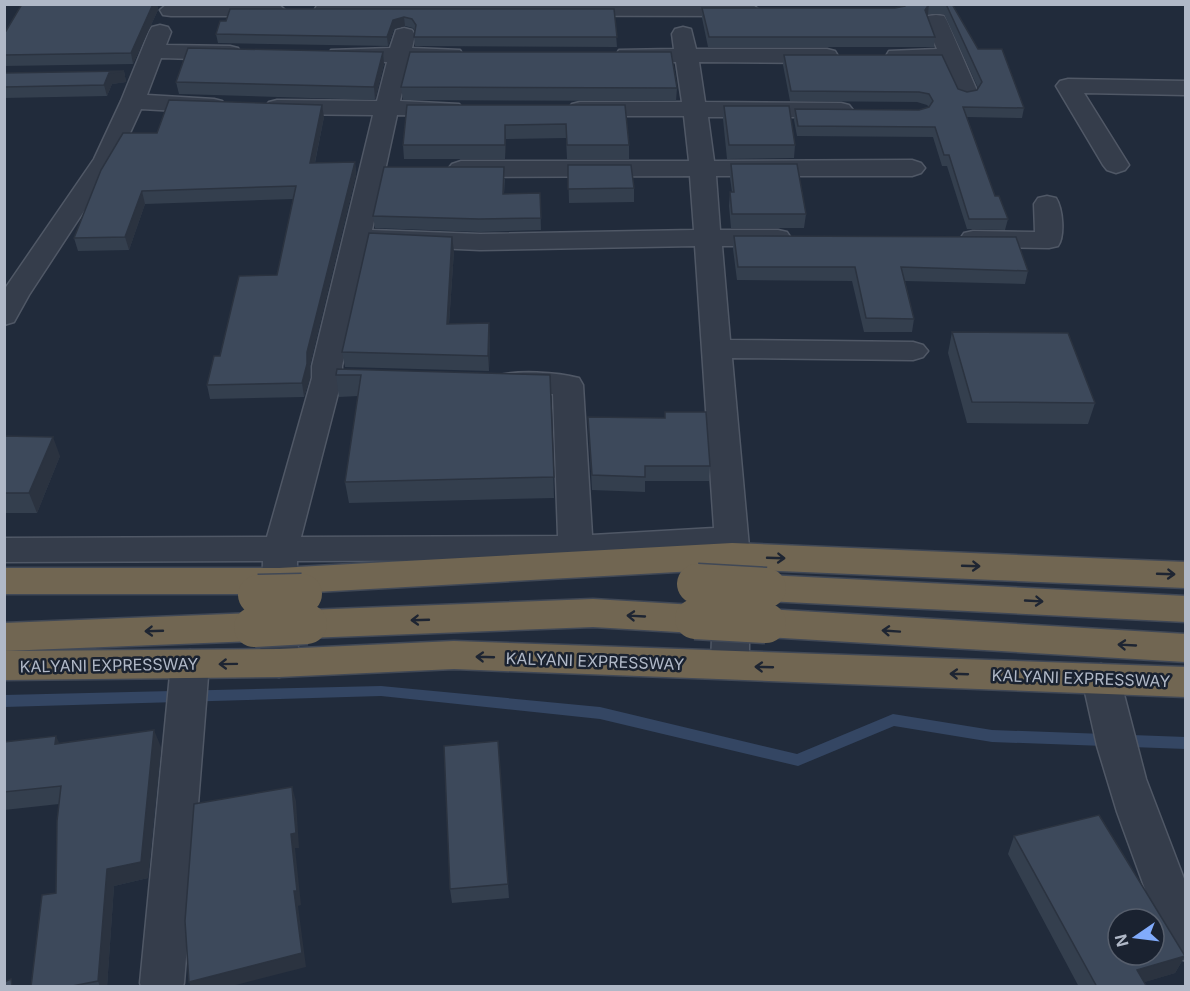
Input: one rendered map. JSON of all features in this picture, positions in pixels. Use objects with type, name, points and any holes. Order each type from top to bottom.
[{"type":"highway","points":[[4,637],[280,595],[731,548],[1185,575]]},
{"type":"highway","points":[[4,602],[433,591],[602,579],[1185,609]]},
{"type":"highway","points":[[4,581],[1185,648]]},
{"type":"highway","name":"KALYANI EXPRESSWAY","points":[[4,666],[188,675],[279,663],[454,656],[730,665],[1104,696],[1185,682]]},
{"type":"street","points":[[279,663],[280,595],[339,378],[327,366],[357,237],[385,169],[387,109],[411,6]]},
{"type":"street","points":[[8,302],[106,159],[133,101],[138,66],[173,7],[303,9],[411,6],[677,7],[769,10]]},
{"type":"street","points":[[677,7],[687,55],[702,169],[731,548],[730,665]]},
{"type":"street","points":[[936,21],[966,93]]},
{"type":"street","points":[[138,66],[247,54]]},
{"type":"street","points":[[318,54],[468,55]]},
{"type":"street","points":[[606,55],[848,56]]},
{"type":"street","points":[[872,56],[952,56]]},
{"type":"street","points":[[1116,165],[1068,86],[1185,88]]},
{"type":"street","points":[[133,101],[234,107]]},
{"type":"street","points":[[258,107],[470,109]]},
{"type":"street","points":[[552,109],[859,110]]},
{"type":"street","points":[[443,169],[912,168]]},
{"type":"street","points":[[943,239],[1049,240],[1047,204]]},
{"type":"street","points":[[357,237],[480,242],[606,238],[802,238]]},
{"type":"street","points":[[716,350],[913,351]]},
{"type":"street","points":[[476,382],[568,385],[576,548]]},
{"type":"street","points":[[4,550],[280,595],[576,548],[731,548]]},
{"type":"street","points":[[162,983],[188,675]]},
{"type":"street","points":[[1104,696],[1125,775],[1185,941]]},
{"type":"building","points":[[22,4],[153,4],[131,53],[4,55],[4,30],[6,31]]},
{"type":"building","points":[[906,4],[929,4],[925,10],[935,37],[709,37],[702,8],[895,8]]},
{"type":"building","points":[[946,4],[952,4],[978,49],[1002,49],[1024,108],[963,107],[995,196],[999,196],[1008,219],[969,219],[949,155],[944,155],[935,127],[798,126],[795,109],[919,110],[929,107],[933,101],[929,94],[919,92],[791,91],[784,55],[942,55],[958,89],[967,92],[977,90],[982,82]]},
{"type":"building","points":[[230,9],[614,9],[617,37],[414,37],[416,25],[412,19],[404,17],[393,20],[387,37],[216,34],[220,21],[226,21]]},
{"type":"building","points":[[188,48],[383,52],[374,87],[176,82]]},
{"type":"building","points":[[410,52],[671,52],[677,88],[401,87]]},
{"type":"building","points":[[124,71],[109,73],[104,85],[4,87],[4,73]]},
{"type":"building","points":[[169,100],[322,105],[310,163],[355,162],[307,352],[307,364],[302,383],[207,385],[214,356],[220,356],[239,276],[277,275],[296,186],[142,191],[125,237],[74,238],[101,170],[123,133],[157,133]]},
{"type":"building","points":[[407,105],[625,105],[629,145],[567,145],[566,124],[505,125],[505,145],[403,145]]},
{"type":"building","points":[[724,106],[789,106],[795,145],[729,145]]},
{"type":"building","points":[[731,164],[797,164],[806,214],[732,214],[730,192],[734,192]]},
{"type":"building","points":[[568,165],[631,165],[634,188],[568,189]]},
{"type":"building","points":[[384,167],[504,167],[503,194],[540,193],[541,218],[373,216]]},
{"type":"building","points":[[369,233],[452,237],[447,324],[489,323],[488,356],[342,352]]},
{"type":"building","points":[[734,236],[1016,237],[1028,271],[901,267],[914,319],[866,318],[855,267],[738,267]]},
{"type":"building","points":[[952,332],[1068,333],[1095,403],[972,402]]},
{"type":"building","points":[[337,369],[550,375],[554,477],[345,482],[361,375],[336,375]]},
{"type":"building","points":[[665,412],[706,412],[710,466],[645,466],[645,477],[592,475],[588,417],[665,418]]},
{"type":"building","points":[[4,436],[53,437],[29,493],[4,493]]},
{"type":"building","points":[[154,730],[141,862],[107,869],[98,981],[67,987],[31,987],[42,895],[56,893],[57,821],[61,786],[4,792],[4,742],[56,736],[55,744]]},
{"type":"building","points":[[498,741],[508,884],[450,889],[444,746]]},
{"type":"building","points":[[292,787],[296,833],[291,834],[297,891],[294,891],[302,953],[189,982],[185,921],[194,804]]},
{"type":"building","points":[[1099,815],[1155,907],[1106,907],[1106,967],[1147,967],[1137,970],[1147,987],[1097,987],[1014,836]]},
{"type":"building","points":[[1166,925],[1185,956],[1166,962]]},
{"type":"building","points":[[11,979],[12,987],[4,987],[4,982]]},
{"type":"waterway","points":[[4,701],[381,691],[600,713],[798,760],[893,720],[992,736],[1186,743]]}]
